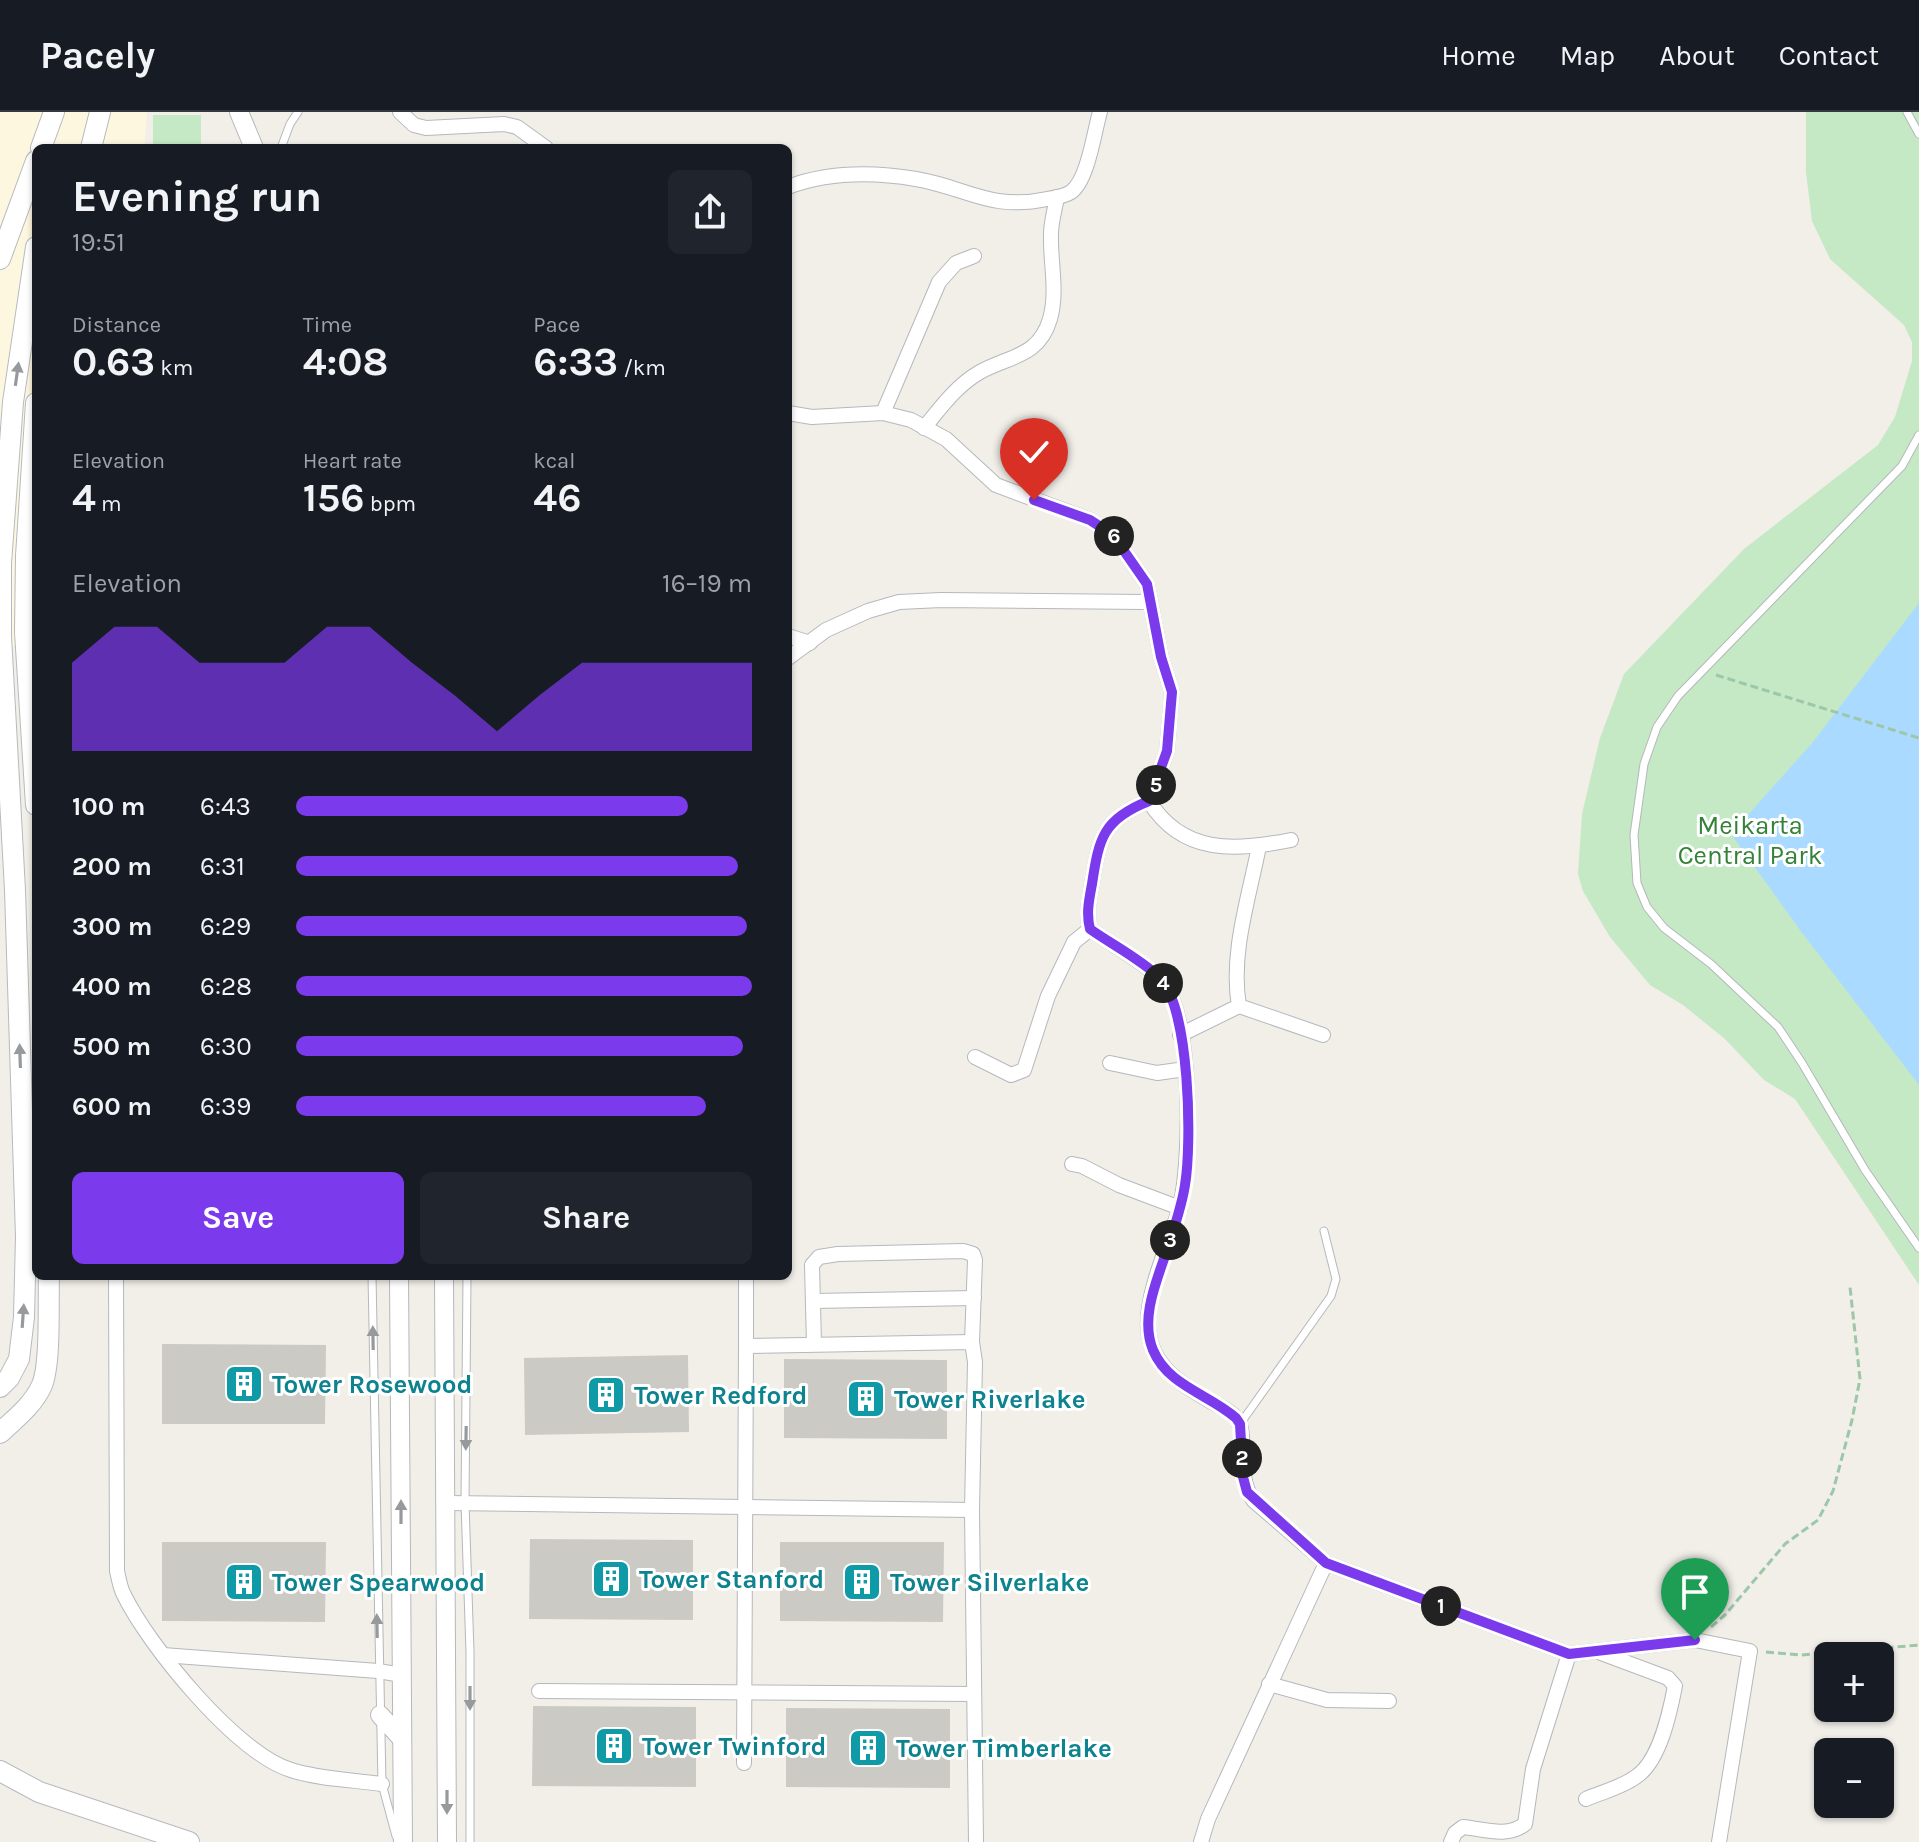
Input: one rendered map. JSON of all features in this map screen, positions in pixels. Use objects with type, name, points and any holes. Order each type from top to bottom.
[{"type":"main road","points":[[93,144],[100,112]]},
{"type":"main road","points":[[42,144],[50,113]]},
{"type":"main road","points":[[50,113],[51,144]]},
{"type":"main road","points":[[0,259],[32,172]]},
{"type":"main road","points":[[0,1387],[19,1359],[24,1317],[26,1237],[1,570],[13,402],[32,274]]},
{"type":"main road","points":[[32,530],[25,632],[32,714]]},
{"type":"main road","points":[[1,570],[31,562]]},
{"type":"main road","points":[[0,1433],[34,1399],[43,1383],[49,1280]]},
{"type":"main road","points":[[0,1771],[39,1792],[189,1842]]},
{"type":"street","points":[[239,112],[252,144]]},
{"type":"street","points":[[400,112],[414,125],[426,128],[504,124],[517,127],[536,144]]},
{"type":"street","points":[[792,185],[805,180],[880,174],[919,179],[1003,204],[1024,204],[1057,197],[1071,193],[1082,179],[1100,112]]},
{"type":"street","points":[[924,428],[956,390],[968,381],[1039,344],[1050,320],[1054,292],[1051,232],[1057,197]]},
{"type":"street","points":[[883,413],[939,282],[956,263],[974,256]]},
{"type":"street","points":[[792,414],[812,417],[883,413],[911,420],[946,439],[996,485],[1090,520],[1113,535],[1141,575],[1152,602],[1161,657],[1172,692],[1167,751],[1149,801],[1124,812],[1103,833],[1098,845],[1088,909],[1090,929],[1160,979],[1174,1007],[1180,1035],[1188,1114],[1186,1184],[1151,1302],[1148,1327],[1152,1349],[1163,1368],[1228,1411],[1240,1424],[1243,1477],[1247,1492],[1326,1563],[1569,1654],[1695,1640],[1750,1651],[1719,1842]]},
{"type":"street","points":[[792,655],[826,630],[868,611],[899,602],[1145,602]]},
{"type":"street","points":[[1,627],[32,609]]},
{"type":"street","points":[[792,637],[810,643]]},
{"type":"street","points":[[5,729],[32,726]]},
{"type":"street","points":[[1149,801],[1160,818],[1186,838],[1225,845],[1259,846],[1291,840]]},
{"type":"street","points":[[1239,1006],[1235,982],[1237,956],[1259,846]]},
{"type":"street","points":[[975,1057],[1011,1075],[1024,1070],[1048,996],[1074,942],[1090,929]]},
{"type":"street","points":[[1180,1035],[1239,1006],[1323,1035]]},
{"type":"street","points":[[1110,1063],[1157,1073],[1185,1069]]},
{"type":"street","points":[[1072,1164],[1180,1208]]},
{"type":"street","points":[[814,1344],[812,1265],[819,1257],[963,1251],[973,1254],[976,1842]]},
{"type":"street","points":[[116,1280],[117,1571],[123,1594],[163,1655],[215,1718],[263,1756],[291,1770],[382,1784]]},
{"type":"street","points":[[399,1280],[400,1842]]},
{"type":"street","points":[[444,1280],[456,1503],[447,1842]]},
{"type":"street","points":[[744,1763],[746,1280]]},
{"type":"street","points":[[813,1301],[974,1298]]},
{"type":"street","points":[[746,1346],[972,1342]]},
{"type":"street","points":[[456,1503],[972,1510]]},
{"type":"street","points":[[1201,1842],[1208,1819],[1326,1563]]},
{"type":"street","points":[[1586,1799],[1638,1776],[1651,1760],[1669,1718],[1675,1686],[1668,1678],[1597,1652]]},
{"type":"street","points":[[1451,1842],[1455,1833],[1463,1827],[1504,1832],[1517,1830],[1525,1824],[1533,1769],[1569,1654]]},
{"type":"street","points":[[163,1655],[402,1675]]},
{"type":"street","points":[[1269,1684],[1327,1700],[1389,1701]]},
{"type":"street","points":[[539,1691],[974,1694]]},
{"type":"street","points":[[380,1715],[402,1739]]},
{"type":"lane","points":[[282,144],[298,112]]},
{"type":"lane","points":[[1907,112],[1919,134]]},
{"type":"lane","points":[[1919,435],[1902,466],[1678,696],[1657,727],[1644,764],[1634,835],[1637,883],[1647,907],[1664,928],[1711,964],[1778,1027],[1865,1170],[1919,1248]]},
{"type":"lane","points":[[1240,1424],[1331,1296],[1336,1279],[1324,1231]]},
{"type":"lane","points":[[372,1280],[382,1784],[400,1842]]},
{"type":"lane","points":[[467,1280],[456,1503],[470,1652],[470,1842]]},
{"type":"path","points":[[1707,666],[1716,675],[1919,738]]},
{"type":"path","points":[[1695,1640],[1725,1615],[1785,1544],[1818,1520],[1833,1491],[1860,1379],[1850,1287]]},
{"type":"path","points":[[1750,1651],[1801,1655],[1919,1645]]},
{"type":"shaded area","points":[[0,112],[147,112],[144,144],[32,144],[32,641],[0,650]]},
{"type":"green space","name":"Meikarta Central Park","points":[[1806,112],[1919,112],[1919,1285],[1795,1099],[1764,1080],[1725,1039],[1683,1005],[1650,985],[1610,937],[1583,891],[1578,874],[1582,814],[1600,738],[1624,674],[1744,549],[1878,445],[1895,417],[1912,361],[1912,342],[1904,325],[1830,259],[1812,221],[1806,172]]},
{"type":"green space","points":[[153,115],[201,115],[201,144],[153,144]]},
{"type":"water","points":[[1919,603],[1919,1085],[1731,834],[1813,742]]},
{"type":"building","name":"Tower Rosewood","points":[[162,1344],[326,1345],[325,1424],[162,1424]]},
{"type":"building","name":"Tower Redford","points":[[688,1355],[689,1432],[525,1435],[524,1358]]},
{"type":"building","name":"Tower Riverlake","points":[[784,1359],[947,1360],[947,1439],[784,1438]]},
{"type":"building","name":"Tower Stanford","points":[[530,1539],[693,1540],[693,1620],[529,1619]]},
{"type":"building","name":"Tower Spearwood","points":[[162,1542],[326,1542],[325,1622],[162,1621]]},
{"type":"building","name":"Tower Silverlake","points":[[780,1542],[944,1542],[943,1622],[780,1621]]},
{"type":"building","name":"Tower Twinford","points":[[533,1706],[696,1707],[696,1787],[532,1786]]},
{"type":"building","name":"Tower Timberlake","points":[[786,1708],[950,1709],[950,1788],[786,1787]]},
{"type":"place","name":"Tower Rosewood","points":[[244,1384]]},
{"type":"place","name":"Tower Redford","points":[[606,1395]]},
{"type":"place","name":"Tower Riverlake","points":[[866,1399]]},
{"type":"place","name":"Tower Stanford","points":[[611,1579]]},
{"type":"place","name":"Tower Spearwood","points":[[244,1582]]},
{"type":"place","name":"Tower Silverlake","points":[[862,1582]]},
{"type":"place","name":"Tower Twinford","points":[[614,1746]]},
{"type":"place","name":"Tower Timberlake","points":[[868,1748]]},
{"type":"route","points":[[1034,500],[1090,520],[1113,535],[1147,584],[1161,657],[1172,692],[1167,751],[1149,801],[1124,812],[1103,833],[1098,845],[1088,909],[1090,929],[1160,979],[1169,992],[1178,1021],[1188,1099],[1186,1184],[1151,1302],[1148,1327],[1152,1349],[1163,1368],[1236,1418],[1240,1424],[1243,1477],[1247,1492],[1326,1563],[1569,1654],[1695,1640]]}]
